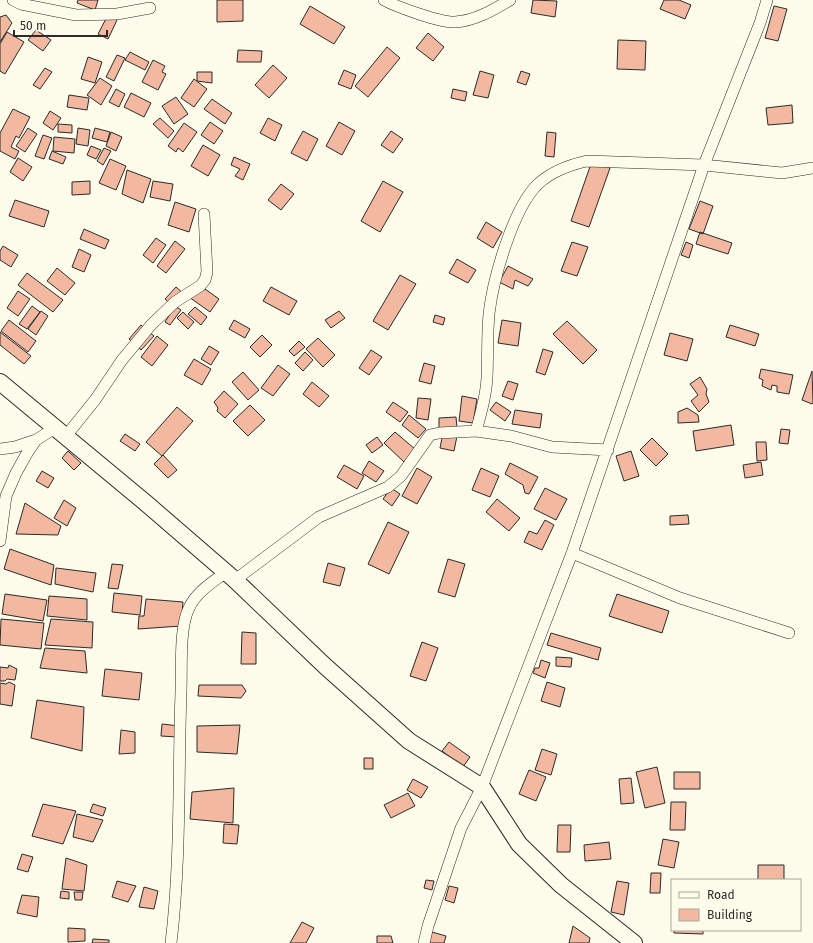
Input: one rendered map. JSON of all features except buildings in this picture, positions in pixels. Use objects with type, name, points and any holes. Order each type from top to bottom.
[{"type":"main road","points":[[0,382],[231,576],[325,666],[408,741],[482,787],[519,844],[561,885],[634,943]]},
{"type":"street","points":[[13,0],[21,4],[76,15],[117,14],[150,8]]},
{"type":"street","points":[[384,0],[430,17],[455,22],[484,15],[510,0]]},
{"type":"street","points":[[424,943],[432,913],[461,828],[482,787],[572,553],[704,165],[760,23],[767,0]]},
{"type":"street","points":[[476,431],[482,413],[487,385],[489,315],[493,292],[506,241],[526,198],[538,184],[552,173],[570,165],[587,161],[704,165],[782,173],[813,168]]},
{"type":"street","points":[[0,449],[15,447],[60,432],[95,400],[122,360],[150,325],[175,302],[200,286],[205,280],[207,272],[204,214]]},
{"type":"street","points":[[171,943],[174,920],[179,825],[180,713],[183,624],[189,607],[196,596],[231,576],[319,517],[388,487],[401,476],[430,435],[439,433],[476,431],[511,436],[552,447],[608,450]]},
{"type":"street","points":[[0,541],[6,496],[26,455],[36,440]]},
{"type":"street","points":[[572,553],[680,598],[788,633]]}]
